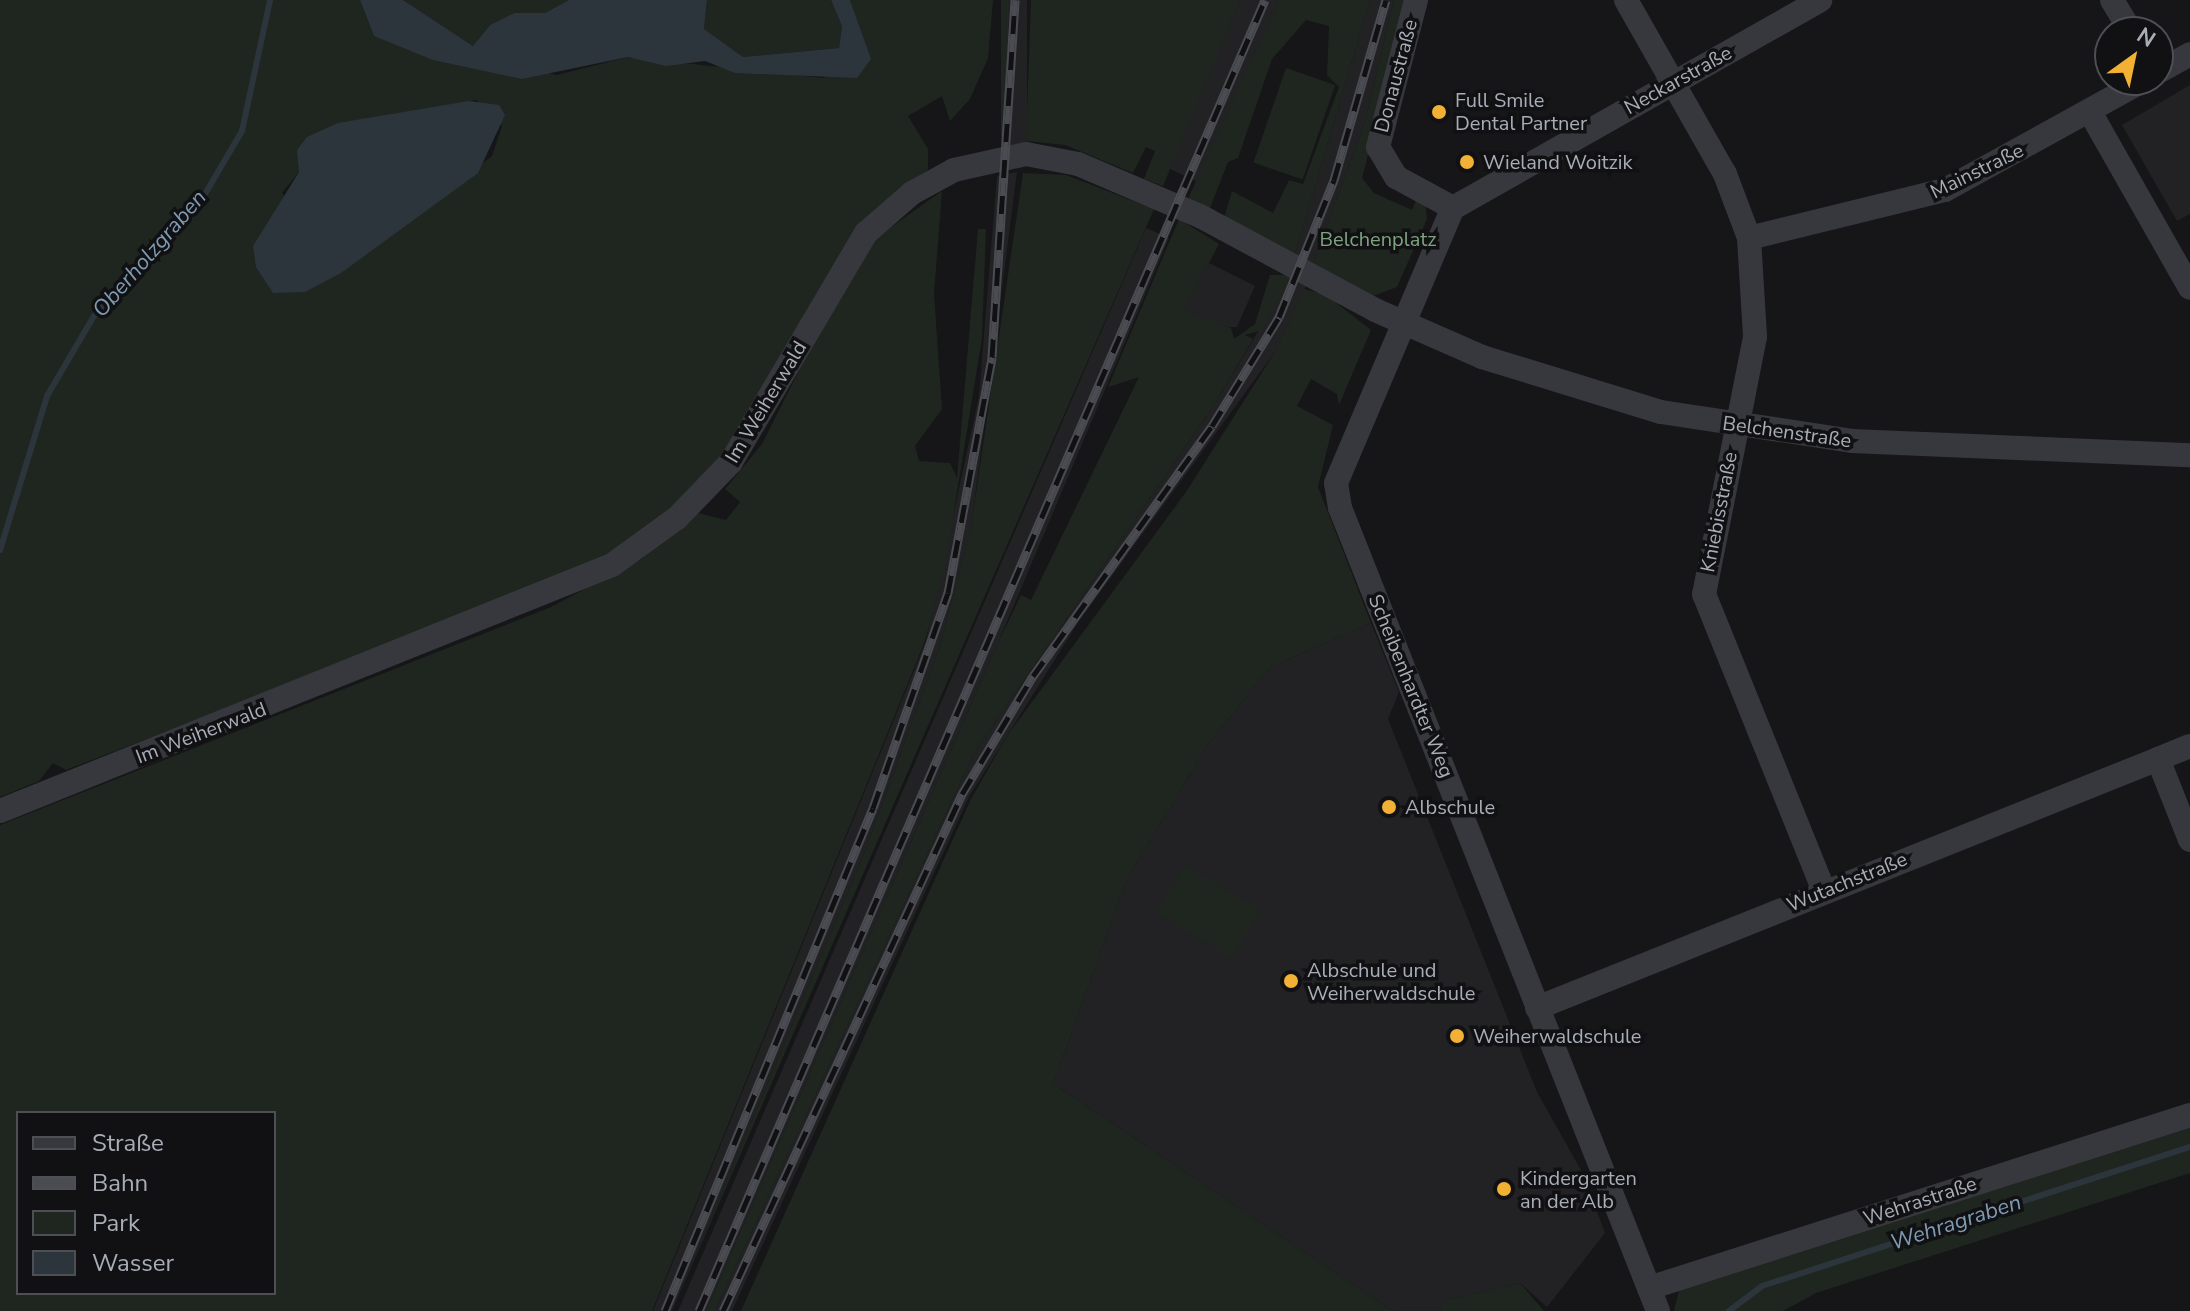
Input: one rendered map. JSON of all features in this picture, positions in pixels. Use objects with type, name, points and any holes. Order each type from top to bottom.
[{"type":"street","name":"Donaustraße","points":[[1416,0],[1378,147],[1396,177],[1453,208]]},
{"type":"street","name":"Kniebisstraße","points":[[1626,0],[1725,174],[1749,238],[1755,337],[1704,594],[1824,891]]},
{"type":"street","name":"Neckarstraße","points":[[1453,208],[1820,0]]},
{"type":"street","name":"Mainstraße","points":[[1749,238],[1945,190],[2117,96]]},
{"type":"street","points":[[2090,112],[2190,288]]},
{"type":"street","name":"Im Weiherwald","points":[[0,811],[535,602],[639,548],[731,462],[866,233],[912,193],[954,170],[1026,154],[1078,164],[1213,222],[1400,322]]},
{"type":"street","points":[[1400,322],[1453,208]]},
{"type":"street","name":"Belchenstraße","points":[[1400,322],[1573,388],[1736,427],[1957,449],[2190,455]]},
{"type":"street","name":"Scheibenhardter Weg","points":[[1400,322],[1340,461],[1340,508],[1658,1311]]},
{"type":"street","name":"Wutachstraße","points":[[1537,1008],[2190,746]]},
{"type":"street","points":[[2158,759],[2190,840]]},
{"type":"street","name":"Wehrastraße","points":[[1649,1288],[2190,1115]]},
{"type":"shaded area","points":[[1008,0],[1027,0],[1027,146],[1008,146]]},
{"type":"shaded area","points":[[1240,0],[1279,0],[1198,182],[1168,168]]},
{"type":"shaded area","points":[[1370,0],[1394,0],[1365,122],[1313,264],[1295,254]]},
{"type":"shaded area","points":[[2190,85],[2190,214],[2177,221],[2122,125]]},
{"type":"shaded area","points":[[1017,172],[971,528],[940,646],[864,854],[672,1311],[653,1311],[926,641],[979,396],[997,176]]},
{"type":"shaded area","points":[[1146,228],[1169,238],[998,643],[706,1311],[678,1311]]},
{"type":"shaded area","points":[[1207,262],[1255,286],[1237,327],[1218,327],[1184,310]]},
{"type":"shaded area","points":[[1292,275],[1307,284],[1275,352],[1079,621],[969,797],[732,1311],[715,1311],[975,751],[1214,405]]},
{"type":"shaded area","name":"Albschule und Weiherwaldschule","points":[[1371,623],[1399,692],[1388,719],[1537,1092],[1582,1172],[1605,1233],[1547,1307],[1520,1283],[1445,1301],[1440,1311],[1393,1311],[1053,1084],[1127,879],[1209,743],[1270,667]]},
{"type":"green space","points":[[0,0],[360,0],[374,36],[557,75],[628,57],[823,78],[870,59],[850,0],[993,0],[988,58],[970,99],[950,121],[942,96],[908,116],[928,149],[928,170],[890,197],[723,457],[658,521],[580,571],[66,770],[53,763],[39,781],[0,797]],"holes":[[[476,100],[502,126],[492,156],[340,273],[282,193],[299,172],[435,108]]]},
{"type":"green space","points":[[403,0],[569,0],[545,13],[514,13],[490,25],[473,46]]},
{"type":"green space","points":[[707,0],[831,0],[842,26],[839,48],[743,57],[704,29]]},
{"type":"green space","points":[[1001,0],[1008,0],[1008,136],[1001,136]]},
{"type":"green space","points":[[1031,0],[1240,0],[1163,186],[1144,179],[1155,151],[1146,147],[1133,173],[1065,145],[1026,141]]},
{"type":"green space","points":[[1279,0],[1370,0],[1295,254],[1224,218],[1232,191],[1273,213],[1289,180],[1303,184],[1339,87],[1327,75],[1329,26],[1306,20],[1272,59],[1238,158],[1228,162],[1210,208],[1188,199]]},
{"type":"green space","name":"Belchenplatz","points":[[1394,0],[1408,0],[1362,178],[1374,193],[1412,210],[1418,196],[1425,200],[1427,219],[1397,287],[1373,296],[1313,264],[1365,122]]},
{"type":"green space","points":[[1286,68],[1335,85],[1303,179],[1253,163]]},
{"type":"green space","points":[[1023,173],[1066,175],[1154,209],[672,1311],[864,854],[940,646],[971,527]]},
{"type":"green space","points":[[942,191],[934,294],[942,409],[915,446],[919,461],[950,463],[957,478],[978,229],[986,229],[982,338],[945,566],[925,641],[652,1311],[0,1311],[0,825],[551,607],[640,560],[698,513],[726,520],[740,502],[725,489],[762,444],[843,283],[873,240]]},
{"type":"green space","points":[[1179,219],[1219,244],[1184,310],[1231,328],[1234,339],[1255,324],[1270,275],[1292,275],[1262,330],[1245,335],[1253,339],[1214,405],[975,751],[715,1311],[706,1311],[998,643],[1021,595],[1031,600],[1139,377],[1108,387]]},
{"type":"green space","points":[[1304,289],[1326,295],[1371,330],[1339,405],[1337,394],[1311,379],[1297,406],[1333,425],[1318,487],[1371,623],[1270,667],[1209,743],[1127,879],[1053,1084],[1393,1311],[741,1311],[971,799],[1007,736],[1186,492],[1275,352]]},
{"type":"green space","points":[[1185,865],[1260,910],[1232,958],[1156,913]]},
{"type":"green space","points":[[2190,1122],[2190,1173],[1816,1293],[1783,1311],[1674,1311],[1679,1290]]},
{"type":"green space","points":[[1520,1283],[1544,1311],[1440,1311],[1444,1301]]},
{"type":"water","points":[[360,0],[403,0],[473,46],[490,25],[514,13],[545,13],[569,0],[707,0],[704,29],[743,57],[839,48],[842,26],[831,0],[850,0],[871,59],[857,78],[735,73],[705,61],[666,66],[628,57],[522,79],[433,60],[374,36]]},
{"type":"water","points":[[469,101],[499,105],[505,115],[478,173],[341,273],[305,292],[273,293],[256,267],[253,246],[299,172],[297,150],[307,137],[338,123]]},
{"type":"waterway","name":"Oberholzgraben","points":[[0,550],[47,396],[94,316],[198,206],[242,131],[270,0]]},
{"type":"waterway","name":"Wehragraben","points":[[1729,1311],[1762,1286],[2190,1147]]},
{"type":"railway","points":[[665,1311],[873,808],[948,593],[992,357],[1015,0]]},
{"type":"railway","points":[[699,1311],[1265,0]]},
{"type":"railway","points":[[723,1311],[962,794],[1033,676],[1212,426],[1279,317],[1334,180],[1386,0]]},
{"type":"place","name":"Full Smile Dental Partner","points":[[1439,112]]},
{"type":"place","name":"Wieland Woitzik","points":[[1467,162]]},
{"type":"place","name":"Albschule","points":[[1389,807]]},
{"type":"place","name":"Albschule und Weiherwaldschule","points":[[1291,981]]},
{"type":"place","name":"Weiherwaldschule","points":[[1457,1036]]},
{"type":"place","name":"Kindergarten an der Alb","points":[[1504,1189]]}]
